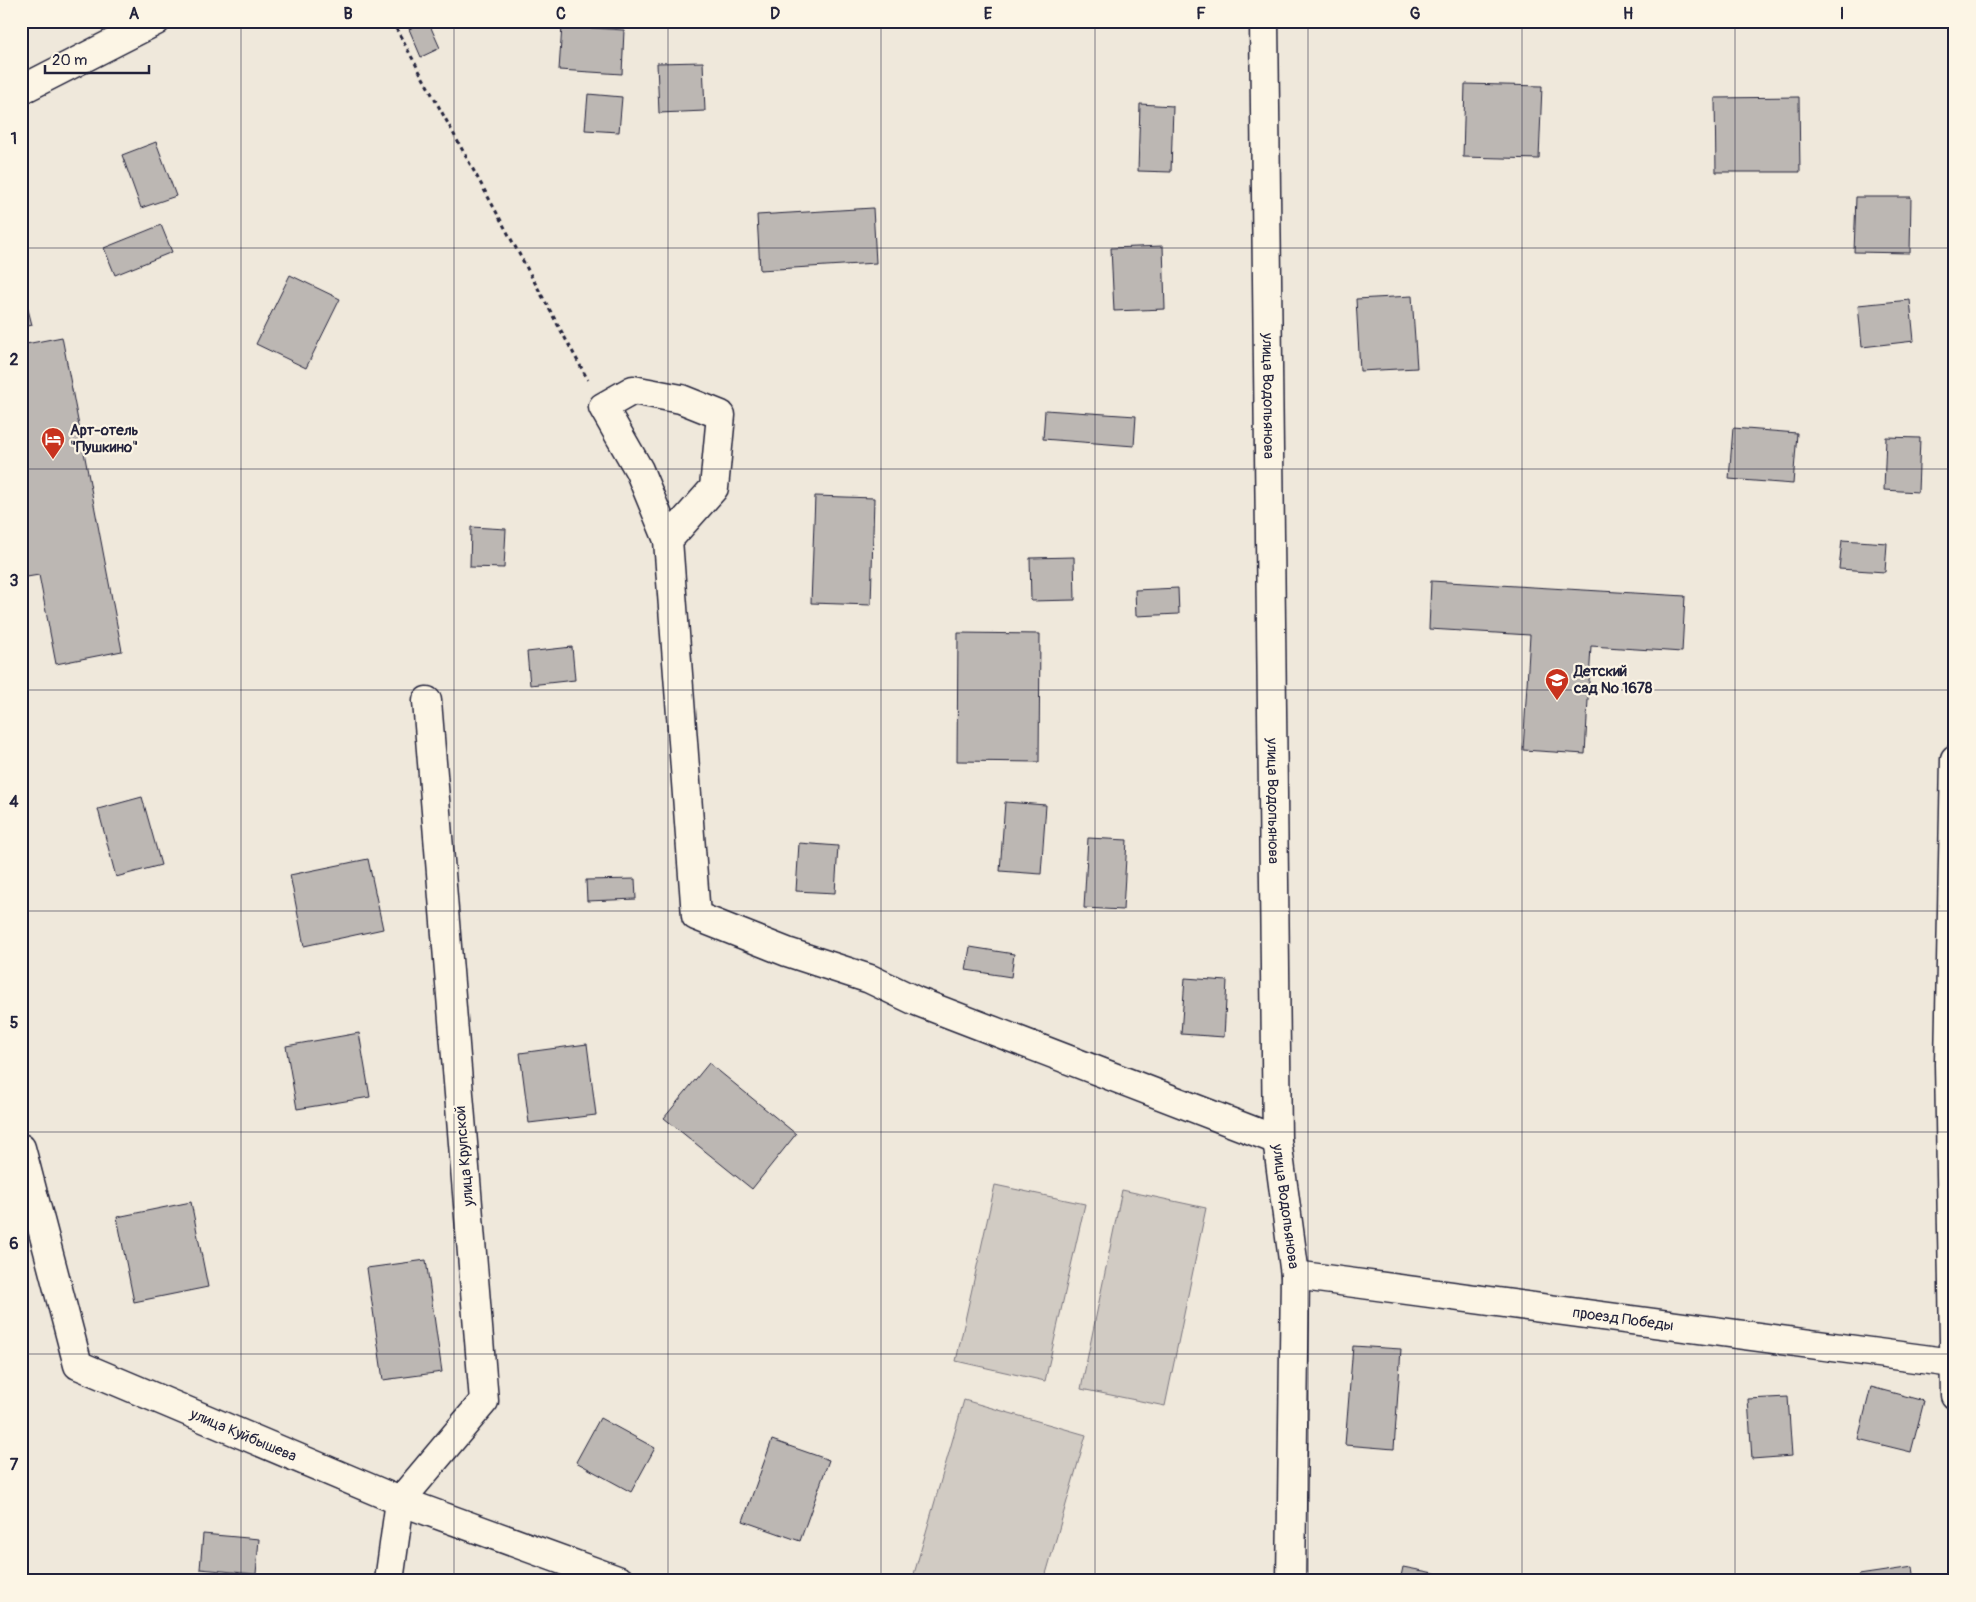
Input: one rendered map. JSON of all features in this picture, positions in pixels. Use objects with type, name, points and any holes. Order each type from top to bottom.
[{"type":"street","points":[[21,90],[156,21]]},
{"type":"street","name":"улица Водопьянова","points":[[1264,21],[1277,1140],[1295,1275],[1290,1581]]},
{"type":"street","points":[[668,540],[714,488],[721,416],[681,399],[633,390],[603,408],[639,470],[668,540],[696,916],[787,952],[870,979],[916,1001],[1277,1140]]},
{"type":"street","name":"улица Крупской","points":[[400,1501],[484,1401],[427,701]]},
{"type":"street","points":[[1955,759],[1952,1064],[1953,1363],[1955,1395]]},
{"type":"street","name":"улица Куйбышева","points":[[21,1148],[78,1364],[400,1501],[620,1581]]},
{"type":"street","name":"проезд Победы","points":[[1295,1275],[1953,1363]]},
{"type":"street","points":[[389,1581],[400,1501]]},
{"type":"path","points":[[392,21],[603,408]]},
{"type":"shaded area","points":[[995,1185],[1085,1204],[1045,1381],[956,1361]]},
{"type":"shaded area","points":[[1122,1190],[1206,1208],[1165,1406],[1081,1389]]},
{"type":"shaded area","points":[[964,1400],[1086,1435],[1044,1581],[912,1581]]},
{"type":"building","points":[[428,21],[440,48],[421,57],[409,29]]},
{"type":"building","points":[[562,26],[624,30],[622,74],[559,70]]},
{"type":"building","points":[[703,62],[705,111],[659,113],[657,63]]},
{"type":"building","points":[[1465,84],[1542,86],[1539,159],[1463,157]]},
{"type":"building","points":[[588,94],[622,97],[619,132],[585,130]]},
{"type":"building","points":[[1799,97],[1800,172],[1716,172],[1715,98]]},
{"type":"building","points":[[1140,104],[1173,106],[1171,172],[1138,171]]},
{"type":"building","points":[[156,142],[176,196],[141,208],[122,155]]},
{"type":"building","points":[[1856,197],[1911,197],[1910,253],[1854,252]]},
{"type":"building","points":[[873,208],[876,263],[760,270],[757,215]]},
{"type":"building","points":[[161,225],[172,252],[115,275],[104,248]]},
{"type":"building","points":[[1163,246],[1165,309],[1114,311],[1111,248]]},
{"type":"building","points":[[290,275],[340,299],[306,368],[256,344]]},
{"type":"building","points":[[21,282],[32,325],[21,328]]},
{"type":"building","points":[[1412,296],[1417,368],[1360,371],[1356,299]]},
{"type":"building","points":[[1910,300],[1914,341],[1862,347],[1858,305]]},
{"type":"building","name":"Арт-отель \"Пушкино\"","points":[[62,337],[122,651],[56,664],[39,575],[21,578],[21,345]]},
{"type":"building","points":[[1045,410],[1136,416],[1134,446],[1043,439]]},
{"type":"building","points":[[1733,428],[1797,433],[1793,484],[1729,479]]},
{"type":"building","points":[[1886,437],[1920,438],[1918,492],[1884,490]]},
{"type":"building","points":[[815,496],[874,498],[871,605],[811,603]]},
{"type":"building","points":[[471,527],[506,529],[504,568],[470,567]]},
{"type":"building","points":[[1842,540],[1887,543],[1885,572],[1839,569]]},
{"type":"building","points":[[1074,557],[1075,600],[1031,601],[1030,558]]},
{"type":"building","name":"Детский сад № 1678","points":[[1431,581],[1685,596],[1682,652],[1591,646],[1585,754],[1523,750],[1530,635],[1429,629]]},
{"type":"building","points":[[1178,588],[1179,614],[1136,616],[1135,590]]},
{"type":"building","points":[[958,633],[1040,634],[1039,762],[957,761]]},
{"type":"building","points":[[572,647],[575,680],[530,685],[527,652]]},
{"type":"building","points":[[142,797],[161,865],[116,877],[98,809]]},
{"type":"building","points":[[1005,802],[1046,805],[1041,874],[1000,871]]},
{"type":"building","points":[[1088,838],[1127,840],[1123,910],[1084,908]]},
{"type":"building","points":[[799,843],[838,846],[835,893],[796,891]]},
{"type":"building","points":[[368,859],[383,929],[304,946],[290,875]]},
{"type":"building","points":[[635,879],[636,899],[587,901],[586,880]]},
{"type":"building","points":[[970,947],[1014,954],[1011,977],[966,970]]},
{"type":"building","points":[[1185,978],[1227,981],[1224,1037],[1181,1034]]},
{"type":"building","points":[[359,1033],[370,1097],[297,1109],[286,1046]]},
{"type":"building","points":[[587,1044],[596,1115],[529,1123],[520,1053]]},
{"type":"building","points":[[709,1063],[796,1134],[752,1189],[664,1118]]},
{"type":"building","points":[[191,1202],[208,1287],[134,1302],[117,1217]]},
{"type":"building","points":[[426,1260],[442,1372],[383,1380],[367,1268]]},
{"type":"building","points":[[1353,1346],[1401,1349],[1394,1449],[1345,1445]]},
{"type":"building","points":[[1871,1387],[1924,1401],[1911,1452],[1858,1439]]},
{"type":"building","points":[[1788,1397],[1792,1456],[1752,1459],[1748,1399]]},
{"type":"building","points":[[600,1418],[655,1448],[631,1492],[576,1462]]},
{"type":"building","points":[[772,1440],[829,1460],[800,1541],[743,1521]]},
{"type":"building","points":[[203,1534],[259,1539],[256,1574],[200,1569]]},
{"type":"building","points":[[1403,1567],[1444,1575],[1442,1581],[1400,1581]]},
{"type":"building","points":[[1913,1567],[1915,1581],[1860,1581],[1859,1575]]},
{"type":"place","name":"Арт-отель \"Пушкино\"","points":[[53,460]]},
{"type":"place","name":"Детский сад № 1678","points":[[1557,701]]}]
